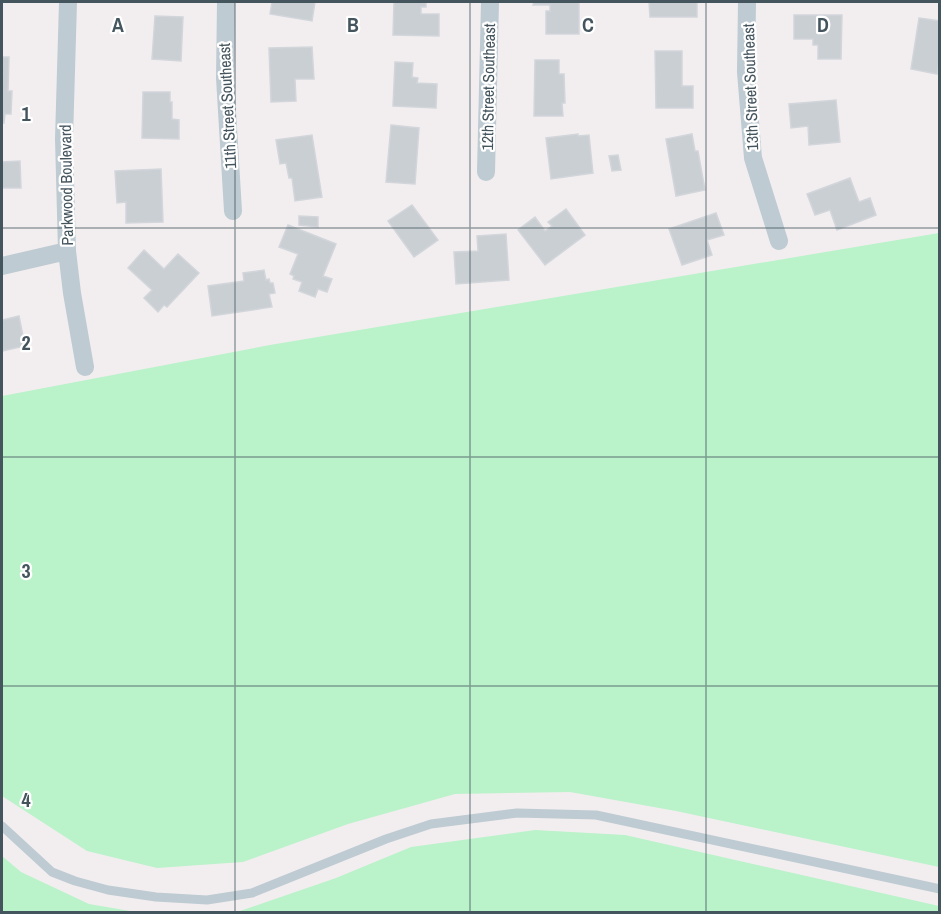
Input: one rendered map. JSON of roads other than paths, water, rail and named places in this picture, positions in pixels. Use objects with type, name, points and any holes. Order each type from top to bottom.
[{"type":"street","name":"Parkwood Boulevard","points":[[68,2],[64,139],[68,251],[72,293],[85,368]]},
{"type":"street","name":"11th Street Southeast","points":[[226,2],[225,78],[233,211]]},
{"type":"street","name":"12th Street Southeast","points":[[486,172],[490,2]]},
{"type":"street","name":"13th Street Southeast","points":[[747,2],[746,72],[753,158],[779,241]]},
{"type":"street","points":[[2,266],[68,251]]},
{"type":"lane","points":[[2,826],[52,872],[97,887],[156,897],[207,900],[252,893],[386,839],[431,824],[517,813],[596,815],[939,889]]}]
